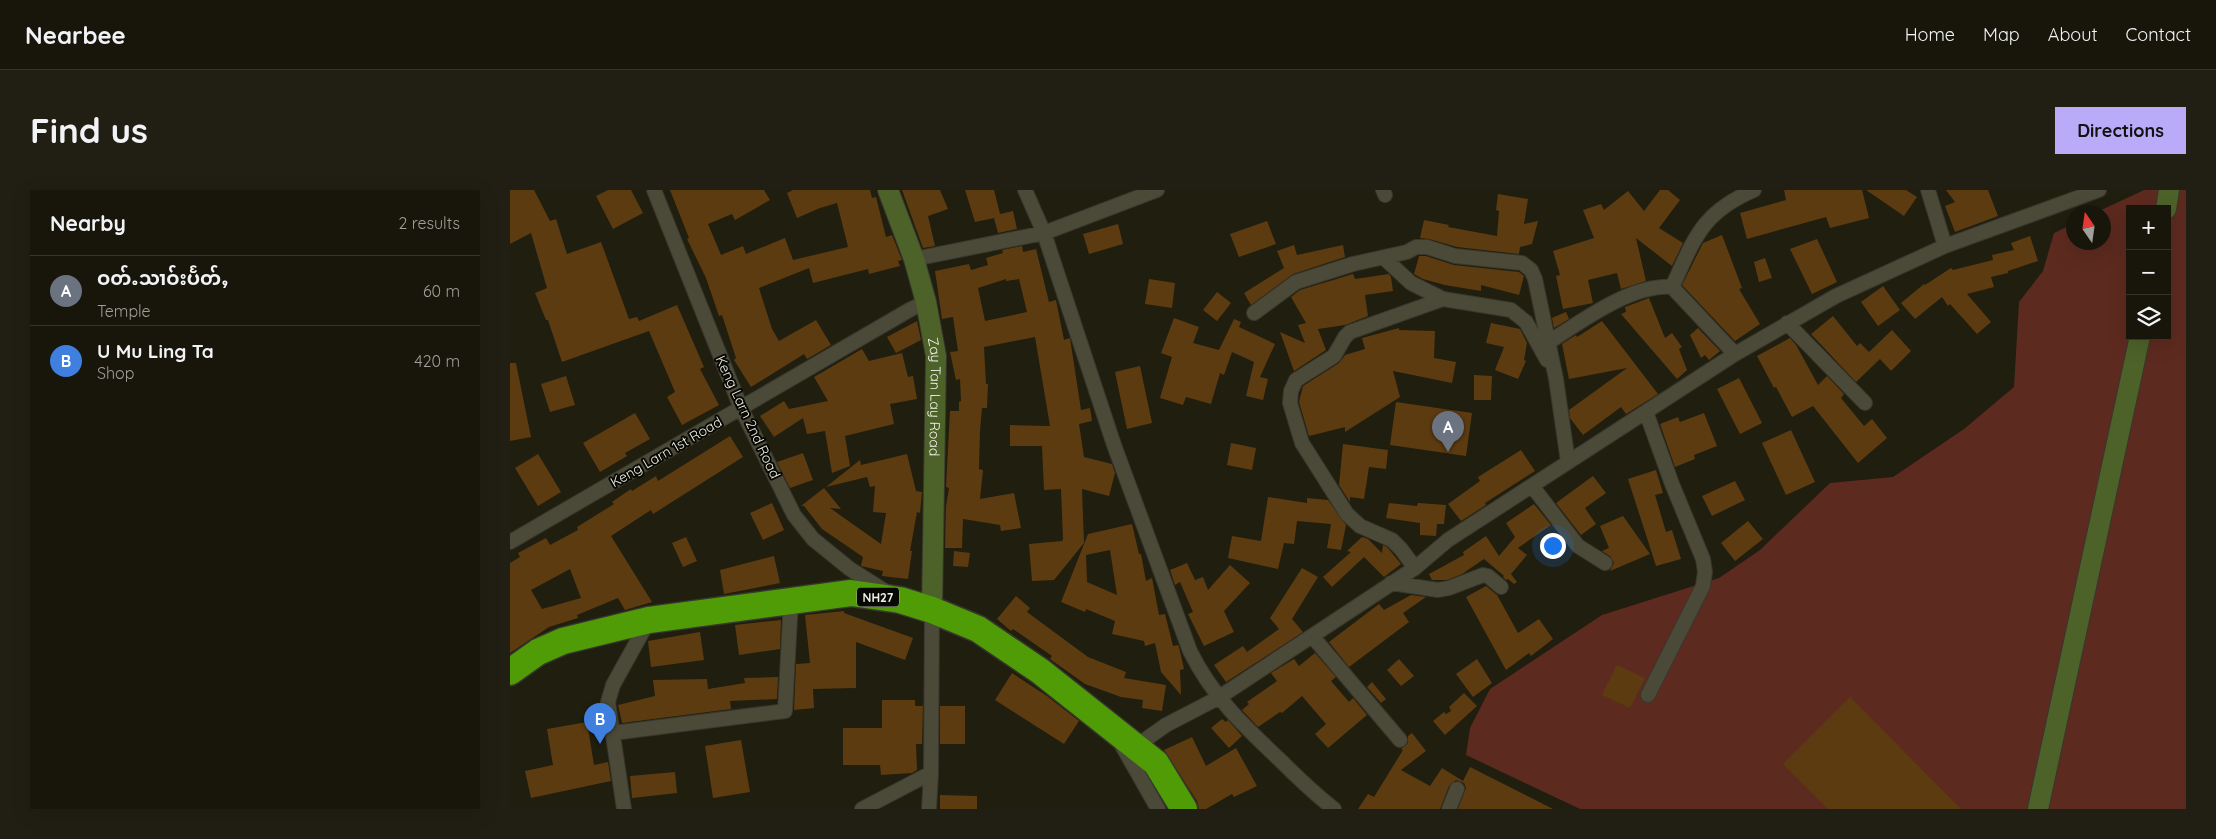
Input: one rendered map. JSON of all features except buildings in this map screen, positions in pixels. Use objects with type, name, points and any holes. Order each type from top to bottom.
[{"type":"highway","name":"NH27","points":[[510,672],[538,652],[563,641],[650,620],[851,593],[900,600],[932,610],[978,629],[1040,671],[1156,763],[1184,809]]},
{"type":"street","name":"Keng Larn 2nd Road","points":[[654,190],[741,408],[794,515],[813,538],[850,568],[900,600]]},
{"type":"street","name":"Zay Tan Lay Road","points":[[888,190],[914,259],[926,302],[936,356],[932,610]]},
{"type":"street","points":[[1025,190],[1044,234],[1114,445],[1190,650],[1201,673],[1218,698],[1250,734],[1334,809]]},
{"type":"street","points":[[914,259],[1044,234],[1157,190]]},
{"type":"street","points":[[1672,287],[1691,245],[1706,221],[1721,208],[1754,190]]},
{"type":"street","points":[[1928,190],[1945,246]]},
{"type":"street","points":[[1136,747],[1166,725],[1218,698],[1414,568],[1448,540],[1735,354],[1787,323],[1836,296],[1945,246],[2099,190]]},
{"type":"street","points":[[2167,205],[2170,190]]},
{"type":"street","points":[[1254,313],[1296,282],[1353,264],[1384,258],[1416,247],[1427,246],[1455,256],[1522,263],[1531,270],[1536,278],[1556,379],[1568,462]]},
{"type":"street","points":[[1384,258],[1411,283],[1444,299],[1511,310],[1526,322],[1540,345],[1556,379]]},
{"type":"street","points":[[1549,342],[1617,301],[1643,291],[1664,286],[1672,287],[1735,354]]},
{"type":"street","points":[[1414,568],[1402,549],[1392,540],[1360,526],[1347,514],[1302,443],[1290,404],[1291,391],[1296,380],[1334,356],[1344,337],[1350,332],[1444,299]]},
{"type":"street","name":"Keng Larn 1st Road","points":[[510,542],[926,302]]},
{"type":"street","points":[[1787,323],[1865,404]]},
{"type":"street","points":[[2038,809],[2139,340]]},
{"type":"street","points":[[1646,412],[1672,484],[1703,559],[1705,572],[1703,586],[1648,695]]},
{"type":"street","points":[[1532,486],[1578,546],[1605,563]]},
{"type":"street","points":[[1391,583],[1438,590],[1449,588],[1483,575],[1488,576],[1501,587]]},
{"type":"street","points":[[614,734],[784,711],[791,600]]},
{"type":"street","points":[[929,809],[932,610]]},
{"type":"street","points":[[624,809],[608,702],[612,685],[650,620]]},
{"type":"street","points":[[1312,636],[1400,740]]},
{"type":"street","points":[[1112,730],[1158,809]]},
{"type":"street","points":[[862,809],[931,773]]},
{"type":"street","points":[[1449,809],[1457,789]]},
{"type":"shaded area","points":[[2144,190],[2186,190],[2186,809],[1580,809],[1466,755],[1470,728],[1490,689],[1602,615],[1719,578],[1760,550],[1830,483],[1893,477],[1964,429],[2014,387],[2019,302],[2043,271],[2054,233],[2066,227],[2066,250],[2111,250],[2111,205]]},
{"type":"place","name":"ဝတ်ႉသၢဝ်းပႅတ်ႇ","points":[[1448,452]]},
{"type":"place","name":"U Mu Ling Ta","points":[[600,744]]}]
